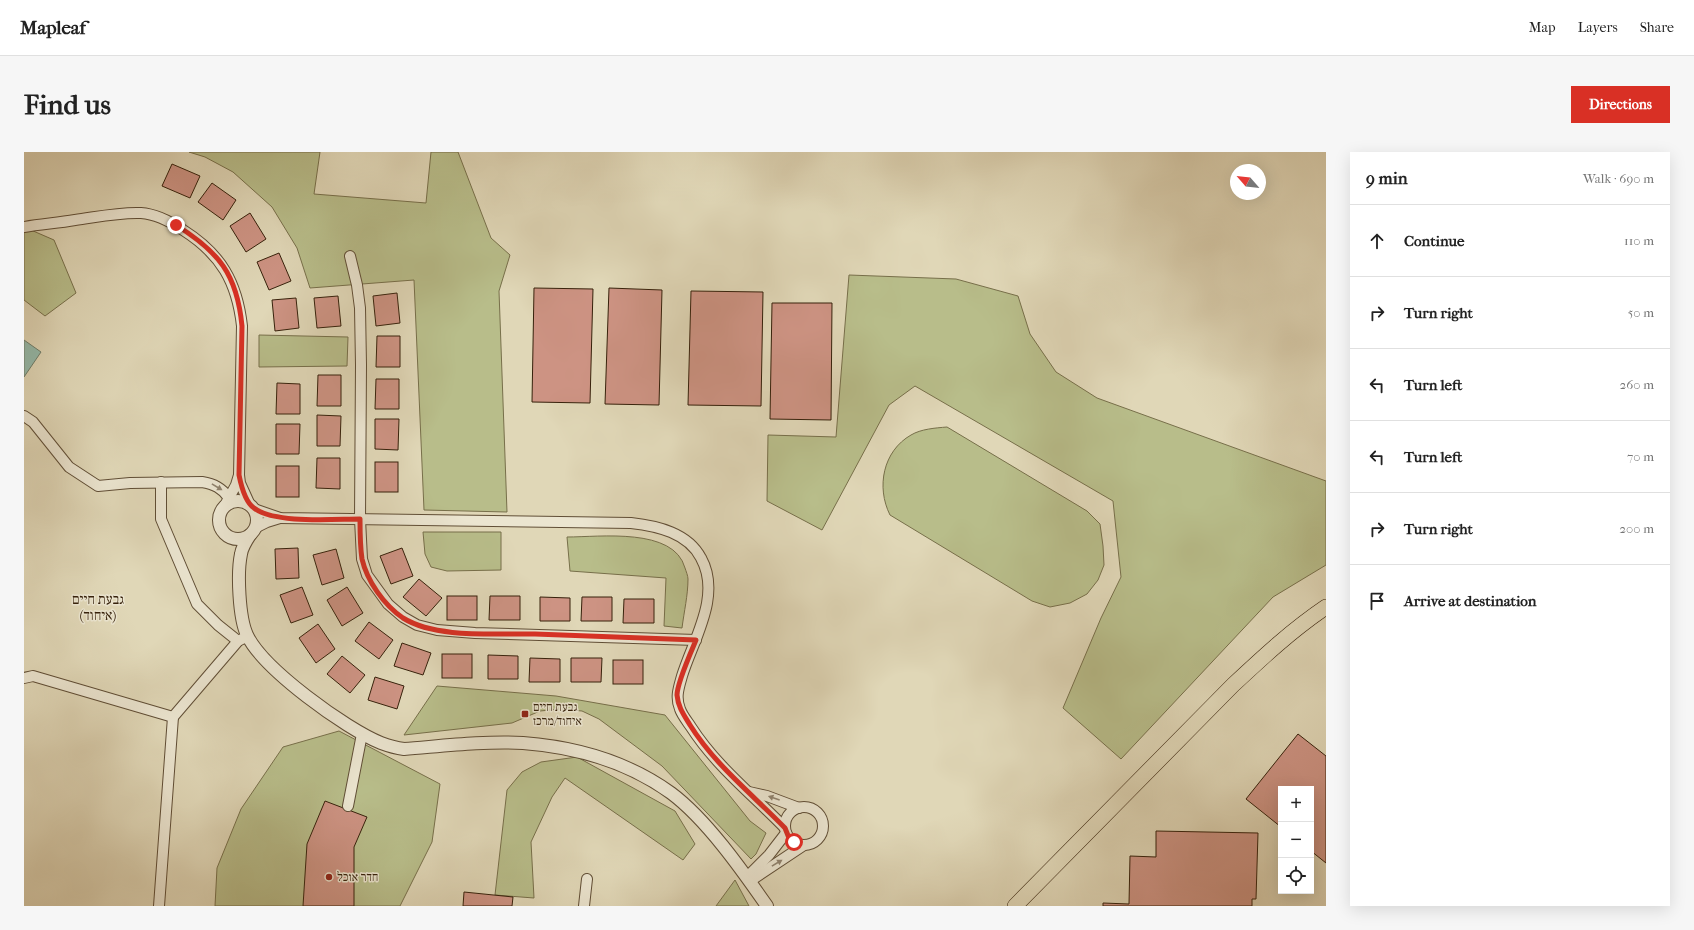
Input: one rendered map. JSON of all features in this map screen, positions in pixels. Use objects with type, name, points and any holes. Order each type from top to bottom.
[{"type":"main road","points":[[1015,906],[1254,665],[1302,624],[1326,608]]},
{"type":"main road","points":[[1008,906],[1056,863]]},
{"type":"street","points":[[24,227],[112,215],[143,213],[160,218],[176,225],[207,247],[219,260],[230,277],[236,292],[240,310],[242,326],[239,475],[240,483],[257,519],[252,532],[243,546],[240,562],[243,638],[173,716],[159,906]]},
{"type":"street","points":[[350,256],[357,285],[360,314],[362,365],[360,519],[362,559],[367,575],[388,604],[403,617],[417,625],[437,630],[475,633],[696,640]]},
{"type":"street","points":[[24,416],[33,422],[69,467],[98,486],[161,482],[202,482],[217,486],[225,492],[226,502]]},
{"type":"street","points":[[239,475],[219,519],[222,530],[227,535],[240,562]]},
{"type":"street","points":[[161,482],[161,519],[197,604],[218,625],[243,638],[261,654],[278,673],[319,705],[362,734],[380,743],[398,748],[489,743],[523,743],[588,754],[614,762],[652,781],[672,794],[703,824],[749,878],[767,906]]},
{"type":"street","points":[[226,502],[240,500],[252,507],[280,518]]},
{"type":"street","points":[[227,535],[238,539],[267,522],[280,518],[625,523],[649,525],[662,528],[676,534],[688,541],[698,551],[708,574],[709,587],[707,601],[696,640],[686,662],[677,693],[679,708],[701,743],[727,772],[786,831],[794,842],[804,845]]},
{"type":"street","points":[[24,678],[33,676],[173,716]]},
{"type":"street","points":[[348,806],[362,734]]},
{"type":"street","points":[[747,791],[799,808],[809,808],[815,810],[819,815],[823,826],[819,837],[815,841],[804,845],[749,878]]},
{"type":"street","points":[[749,878],[769,855],[786,831],[787,817],[791,812],[799,808]]},
{"type":"street","points":[[584,906],[588,879]]},
{"type":"green space","points":[[189,152],[320,152],[314,194],[426,203],[431,152],[458,152],[491,238],[510,255],[499,291],[507,512],[424,510],[414,280],[310,288],[297,248],[272,207],[233,172],[205,157]]},
{"type":"green space","points":[[24,227],[54,240],[76,293],[45,316],[24,300]]},
{"type":"green space","points":[[849,275],[956,279],[1018,296],[1030,334],[1056,372],[1097,398],[1326,481],[1326,565],[1273,597],[1121,759],[1063,708],[1101,618],[1121,577],[1113,501],[915,386],[889,405],[822,530],[767,501],[768,435],[836,437]]},
{"type":"green space","points":[[259,335],[348,337],[347,366],[259,367]]},
{"type":"green space","points":[[947,427],[1087,511],[1100,524],[1104,565],[1098,580],[1087,594],[1070,603],[1050,607],[1032,601],[890,515],[883,493],[883,482],[888,460],[894,450],[901,442],[919,431]]},
{"type":"green space","points":[[423,532],[501,532],[501,570],[447,571],[431,567],[425,554]]},
{"type":"green space","points":[[567,537],[634,537],[652,540],[667,546],[678,555],[685,568],[688,579],[682,628],[664,626],[666,578],[570,571]]},
{"type":"green space","points":[[437,686],[556,696],[665,715],[750,821],[766,833],[756,854],[751,859],[662,766],[599,719],[582,711],[560,709],[540,711],[512,723],[404,735]]},
{"type":"green space","points":[[339,731],[440,784],[432,842],[400,906],[215,906],[217,868],[241,809],[283,747]]},
{"type":"green space","points":[[577,757],[675,811],[695,844],[683,860],[565,778],[552,797],[531,842],[534,898],[495,895],[507,790],[522,772],[541,762]]},
{"type":"green space","points":[[735,880],[749,906],[716,906]]},
{"type":"shaded area","points":[[24,340],[41,352],[24,377]]},
{"type":"building","points":[[172,164],[200,176],[190,198],[162,186]]},
{"type":"building","points":[[212,183],[236,200],[223,220],[198,202]]},
{"type":"building","points":[[250,213],[266,239],[246,252],[230,226]]},
{"type":"building","points":[[279,253],[291,281],[269,290],[257,262]]},
{"type":"building","points":[[534,288],[593,289],[590,403],[532,402]]},
{"type":"building","points":[[609,288],[662,290],[659,405],[605,404]]},
{"type":"building","points":[[691,291],[763,292],[761,406],[688,405]]},
{"type":"building","points":[[397,293],[400,323],[376,326],[373,296]]},
{"type":"building","points":[[338,296],[341,326],[317,328],[314,298]]},
{"type":"building","points":[[296,298],[299,328],[275,331],[272,300]]},
{"type":"building","points":[[772,303],[832,303],[831,420],[770,419]]},
{"type":"building","points":[[377,336],[400,336],[400,367],[376,367]]},
{"type":"building","points":[[318,375],[341,375],[341,406],[317,406]]},
{"type":"building","points":[[376,379],[399,379],[399,409],[375,409]]},
{"type":"building","points":[[277,383],[300,384],[300,414],[276,414]]},
{"type":"building","points":[[317,415],[341,416],[340,446],[317,446]]},
{"type":"building","points":[[375,419],[399,419],[398,450],[375,449]]},
{"type":"building","points":[[276,424],[300,424],[299,454],[276,454]]},
{"type":"building","points":[[317,458],[340,458],[340,489],[316,488]]},
{"type":"building","points":[[375,462],[398,462],[398,492],[375,492]]},
{"type":"building","points":[[276,466],[299,466],[299,497],[276,497]]},
{"type":"building","points":[[298,548],[299,578],[276,579],[275,549]]},
{"type":"building","points":[[402,548],[413,576],[391,584],[380,556]]},
{"type":"building","points":[[336,549],[344,578],[322,585],[313,555]]},
{"type":"building","points":[[419,579],[442,598],[426,616],[403,597]]},
{"type":"building","points":[[302,587],[313,615],[291,623],[280,595]]},
{"type":"building","points":[[347,587],[363,613],[342,626],[327,600]]},
{"type":"building","points":[[447,596],[477,596],[477,620],[447,620]]},
{"type":"building","points":[[490,596],[520,596],[520,620],[489,620]]},
{"type":"building","points":[[540,597],[570,598],[570,621],[540,621]]},
{"type":"building","points":[[582,597],[612,597],[612,621],[581,621]]},
{"type":"building","points":[[624,599],[654,599],[654,623],[623,623]]},
{"type":"building","points":[[369,622],[393,640],[379,659],[355,641]]},
{"type":"building","points":[[318,624],[335,649],[316,663],[299,638]]},
{"type":"building","points":[[402,643],[431,653],[423,675],[394,666]]},
{"type":"building","points":[[442,654],[472,654],[472,678],[442,678]]},
{"type":"building","points":[[488,655],[518,656],[518,679],[488,679]]},
{"type":"building","points":[[342,656],[365,675],[350,693],[327,674]]},
{"type":"building","points":[[530,658],[560,659],[560,682],[529,682]]},
{"type":"building","points":[[571,658],[602,658],[601,682],[571,682]]},
{"type":"building","points":[[613,660],[643,660],[643,684],[613,684]]},
{"type":"building","points":[[375,677],[404,686],[397,709],[368,700]]},
{"type":"building","points":[[1298,734],[1326,756],[1326,863],[1314,853],[1314,786],[1278,786],[1278,825],[1246,799]]},
{"type":"building","name":"חדר אוכל","points":[[325,801],[367,817],[354,847],[354,906],[303,906],[307,844]]},
{"type":"building","points":[[1156,831],[1258,833],[1256,899],[1252,899],[1252,906],[1103,906],[1103,903],[1129,904],[1130,856],[1156,857]]},
{"type":"building","points":[[464,892],[513,897],[512,906],[463,906]]},
{"type":"place","name":"גבעת חיים איחוד/מרכז","points":[[525,714]]},
{"type":"place","name":"חדר אוכל","points":[[329,877]]},
{"type":"district","name":"גבעת חיים (איחוד)","points":[[98,608]]},
{"type":"route","points":[[176,225],[207,247],[219,260],[230,277],[236,292],[242,326],[239,475],[244,493],[250,505],[254,509],[267,515],[280,518],[360,519],[362,559],[367,575],[377,591],[388,604],[403,617],[417,625],[453,632],[696,640],[686,662],[677,693],[679,708],[701,743],[727,772],[785,828],[789,838],[794,842]]}]
